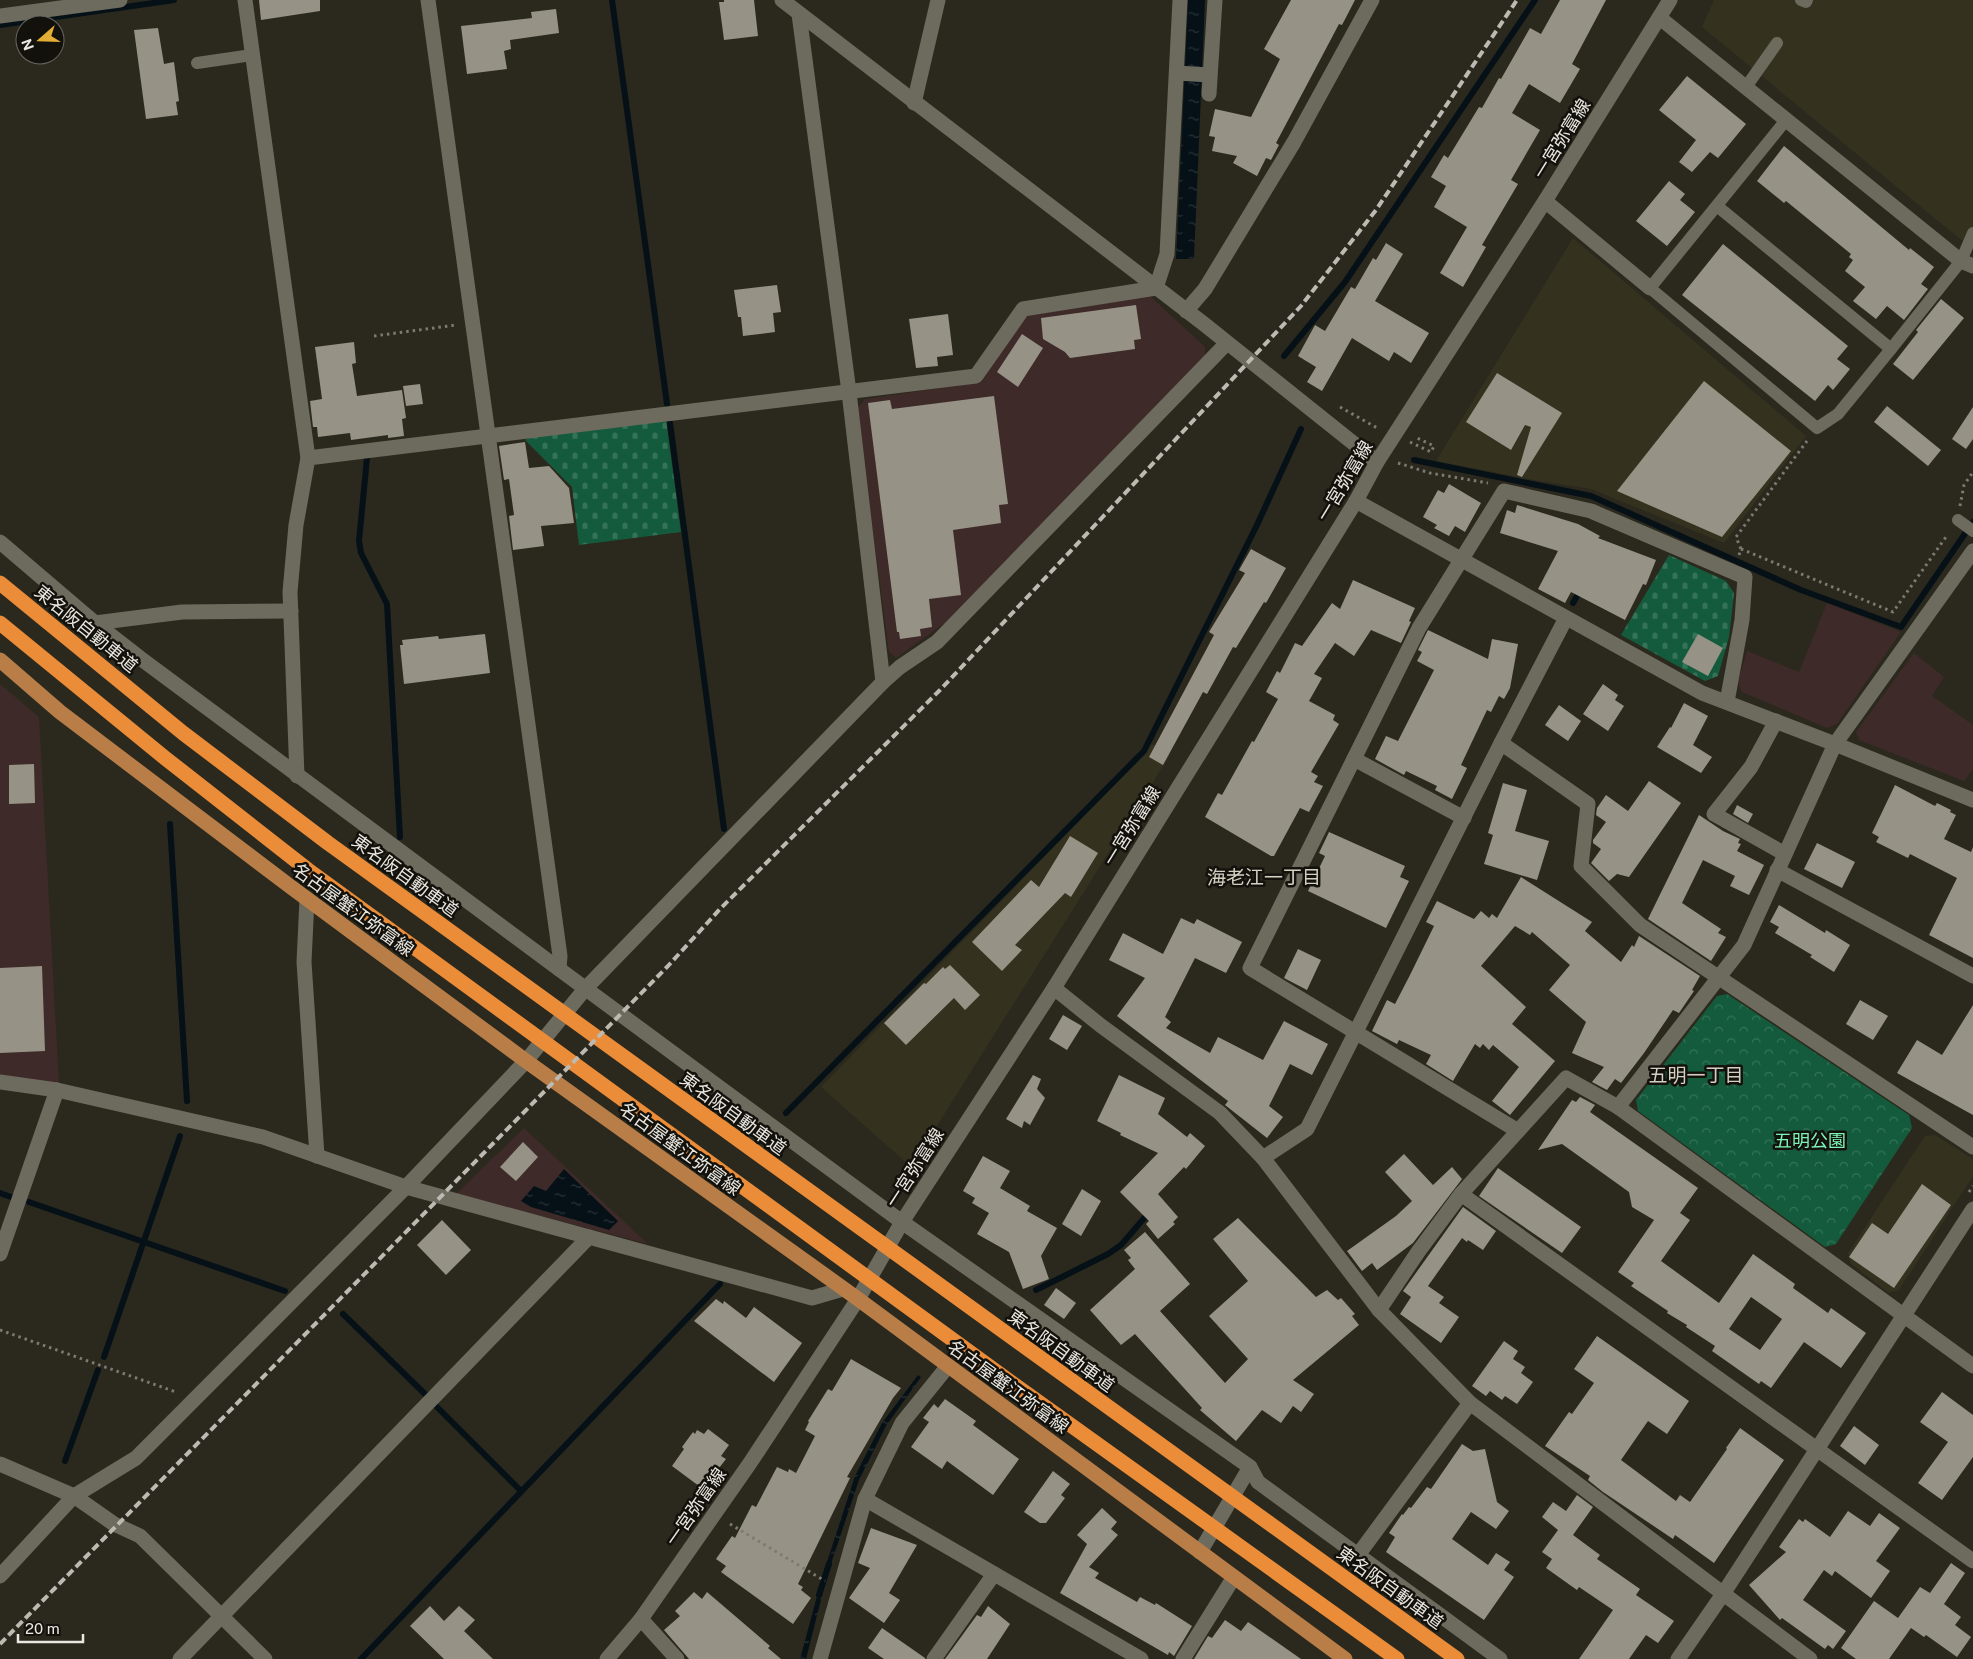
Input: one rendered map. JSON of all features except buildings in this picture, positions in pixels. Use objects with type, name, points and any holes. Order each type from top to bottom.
[{"type":"highway","name":"東名阪自動車道","points":[[0,583],[183,733],[328,844],[1457,1659]]},
{"type":"highway","points":[[0,623],[164,758],[308,870],[1012,1382],[1397,1659]]},
{"type":"main road","name":"名古屋蟹江弥富線","points":[[0,660],[60,712],[306,899],[526,1061],[858,1299],[1345,1659]]},
{"type":"street","points":[[0,16],[120,0]]},
{"type":"street","points":[[245,0],[308,458],[296,525],[290,592],[297,776]]},
{"type":"street","points":[[428,0],[560,956],[559,970]]},
{"type":"street","points":[[782,0],[1186,311],[1378,462]]},
{"type":"street","points":[[914,103],[938,0]]},
{"type":"street","points":[[1156,288],[1167,254],[1180,73],[1180,0]]},
{"type":"street","points":[[1209,94],[1207,75],[1215,0]]},
{"type":"street","points":[[1186,311],[1205,288],[1294,142],[1372,0]]},
{"type":"street","name":"一宮弥富線","points":[[607,1659],[642,1619],[858,1299],[902,1222],[1054,988],[1356,501],[1378,462],[1545,201],[1670,0]]},
{"type":"street","points":[[799,14],[849,392],[883,682]]},
{"type":"street","points":[[1660,18],[1967,263]]},
{"type":"street","points":[[1180,73],[1207,75]]},
{"type":"street","points":[[1545,201],[1650,288]]},
{"type":"street","points":[[308,458],[976,376],[1023,309],[1156,288]]},
{"type":"street","points":[[0,1576],[74,1496],[136,1458],[196,1399],[406,1187],[526,1061],[585,989],[883,682],[900,667],[937,642],[1226,344]]},
{"type":"street","points":[[1518,1131],[1250,968],[1419,628],[1504,491],[1591,511],[1745,577],[1742,620],[1727,702]]},
{"type":"street","points":[[1356,501],[1702,693],[1973,800]]},
{"type":"street","points":[[0,542],[95,623],[297,776],[902,1222],[1250,1467],[1258,1482],[1500,1659]]},
{"type":"street","points":[[1618,1107],[1744,945],[1835,744],[1973,551]]},
{"type":"street","points":[[95,623],[182,612],[290,611]]},
{"type":"street","points":[[1263,1158],[1307,1130],[1500,743],[1566,618]]},
{"type":"street","points":[[1776,721],[1751,767],[1714,814],[1784,854]]},
{"type":"street","points":[[1500,743],[1588,804],[1581,866],[1640,925],[1973,1147]]},
{"type":"street","points":[[1354,759],[1464,818]]},
{"type":"street","points":[[1777,870],[1973,976]]},
{"type":"street","points":[[306,899],[304,962],[316,1156]]},
{"type":"street","points":[[1054,988],[1100,1025],[1220,1113],[1263,1158],[1379,1310],[1470,1404],[1810,1659]]},
{"type":"street","points":[[1379,1310],[1418,1252],[1462,1194],[1566,1078],[1618,1107],[1973,1366]]},
{"type":"street","points":[[0,1082],[57,1090],[263,1138],[406,1187],[812,1298],[843,1289]]},
{"type":"street","points":[[0,1254],[57,1090]]},
{"type":"street","points":[[1462,1194],[1973,1561]]},
{"type":"street","points":[[1678,1659],[1723,1594],[1973,1209]]},
{"type":"street","points":[[180,1659],[589,1237]]},
{"type":"street","points":[[820,1659],[865,1499],[902,1423],[948,1366]]},
{"type":"street","points":[[1358,1555],[1470,1404]]},
{"type":"street","points":[[0,1464],[74,1496],[114,1524],[140,1536],[265,1659]]},
{"type":"street","points":[[1200,1552],[1250,1467]]},
{"type":"street","points":[[865,1499],[1141,1659]]},
{"type":"street","points":[[934,1659],[994,1574]]},
{"type":"street","points":[[1183,1659],[1234,1577]]},
{"type":"street","points":[[642,1619],[677,1659]]},
{"type":"lane","points":[[1800,0],[1806,2],[1807,0]]},
{"type":"lane","points":[[1746,88],[1776,43]]},
{"type":"lane","points":[[197,63],[252,55]]},
{"type":"lane","points":[[1786,120],[1650,288],[1817,428],[1838,414],[1967,263],[1973,234]]},
{"type":"lane","points":[[1717,206],[1891,350]]},
{"type":"lane","points":[[1958,520],[1973,531]]},
{"type":"path","points":[[374,336],[472,323]]},
{"type":"path","points":[[1340,407],[1372,426]]},
{"type":"path","points":[[1740,553],[1741,549],[1736,537],[1817,428]]},
{"type":"path","points":[[1415,437],[1434,446],[1432,452],[1416,445]]},
{"type":"path","points":[[1398,463],[1430,473],[1498,484],[1504,491]]},
{"type":"path","points":[[1741,549],[1894,612],[1958,520],[1964,486],[1973,472]]},
{"type":"path","points":[[0,1330],[196,1399]]},
{"type":"path","points":[[714,1514],[818,1578]]},
{"type":"shaded area","points":[[1714,0],[1973,0],[1973,246],[1965,243],[1702,27]]},
{"type":"shaded area","points":[[1573,238],[1806,436],[1724,543],[1591,489],[1436,461]]},
{"type":"shaded area","points":[[1150,296],[1205,347],[1205,355],[946,622],[896,658],[889,652],[857,408],[865,399],[982,382],[1025,316]]},
{"type":"shaded area","points":[[1827,603],[1901,632],[1837,724],[1827,728],[1742,692],[1738,682],[1747,651],[1799,672]]},
{"type":"shaded area","points":[[1914,653],[1944,677],[1932,696],[1973,725],[1973,769],[1964,781],[1859,740],[1856,732]]},
{"type":"shaded area","points":[[0,684],[39,717],[59,1084],[0,1075]]},
{"type":"shaded area","points":[[1151,743],[1170,755],[911,1167],[821,1087],[1146,752]]},
{"type":"shaded area","points":[[524,1128],[648,1244],[456,1194]]},
{"type":"shaded area","points":[[1935,1135],[1973,1159],[1973,1176],[1899,1290],[1889,1293],[1850,1263],[1848,1253],[1925,1136]]},
{"type":"green space","points":[[666,419],[681,532],[579,545],[572,487],[525,440],[531,436]]},
{"type":"green space","points":[[1669,555],[1726,581],[1734,593],[1729,637],[1718,676],[1705,681],[1621,635]]},
{"type":"green space","name":"五明公園","points":[[1727,994],[1909,1115],[1912,1128],[1836,1244],[1825,1247],[1638,1111],[1636,1100],[1717,996]]},
{"type":"water","points":[[1188,0],[1205,0],[1194,259],[1176,259]]},
{"type":"water","points":[[564,1169],[618,1221],[609,1230],[531,1207],[521,1201],[534,1186],[546,1191]]},
{"type":"water","points":[[918,1375],[921,1377],[886,1426],[859,1480],[828,1573],[824,1571],[855,1476],[882,1423]]},
{"type":"water","points":[[820,1585],[824,1588],[806,1659],[800,1659]]},
{"type":"waterway","points":[[0,25],[174,0]]},
{"type":"waterway","points":[[612,0],[667,404]]},
{"type":"waterway","points":[[1284,356],[1345,282],[1535,0]]},
{"type":"waterway","points":[[670,423],[724,829]]},
{"type":"waterway","points":[[786,1113],[1144,751],[1257,525],[1301,429]]},
{"type":"waterway","points":[[367,458],[359,541],[361,553],[387,604],[400,837]]},
{"type":"waterway","points":[[1414,460],[1591,496],[1801,590],[1901,627],[1973,522]]},
{"type":"waterway","points":[[1573,603],[1581,589]]},
{"type":"waterway","points":[[170,824],[187,1101]]},
{"type":"waterway","points":[[104,1357],[180,1136]]},
{"type":"waterway","points":[[0,1193],[14,1198]]},
{"type":"waterway","points":[[29,1202],[285,1291]]},
{"type":"waterway","points":[[1036,1290],[1108,1254],[1121,1245],[1146,1216]]},
{"type":"waterway","points":[[361,1659],[720,1284]]},
{"type":"waterway","points":[[343,1314],[426,1395]]},
{"type":"waterway","points":[[65,1461],[98,1370]]},
{"type":"waterway","points":[[436,1406],[521,1491]]},
{"type":"waterway","points":[[819,1595],[829,1564]]},
{"type":"railway","points":[[0,1644],[668,966],[720,909],[940,690],[1301,306],[1376,210],[1517,0]]},
{"type":"district","name":"海老江一丁目","points":[[1264,877]]},
{"type":"district","name":"五明一丁目","points":[[1696,1075]]}]
